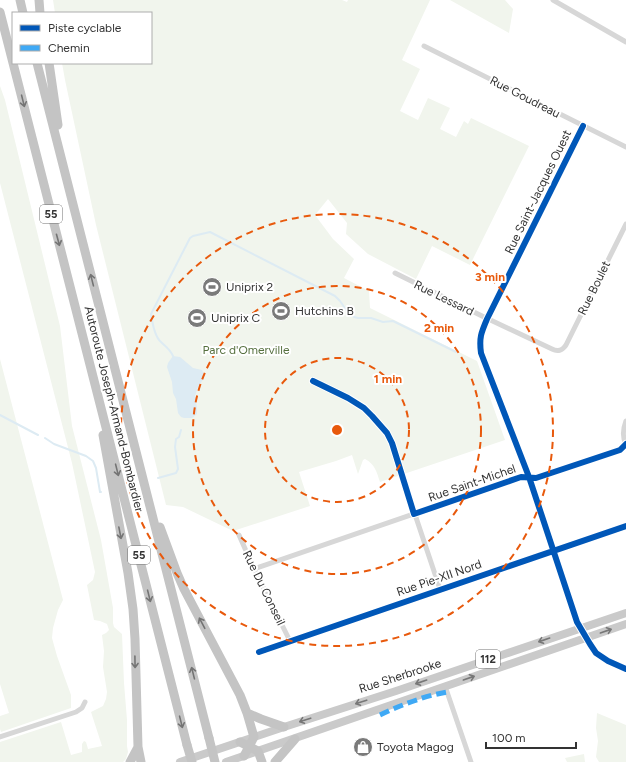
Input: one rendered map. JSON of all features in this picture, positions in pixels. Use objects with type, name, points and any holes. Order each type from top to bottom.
[{"type":"highway","points":[[20,0],[24,12]]},
{"type":"highway","points":[[39,0],[40,12]]},
{"type":"highway","points":[[0,12],[6,36]]},
{"type":"highway","points":[[0,19],[6,36]]},
{"type":"highway","name":"Autoroute Joseph-Armand-Bombardier","points":[[6,36],[12,59]]},
{"type":"highway","name":"Autoroute Joseph-Armand-Bombardier","points":[[13,64],[192,762]]},
{"type":"highway","points":[[36,64],[65,174]]},
{"type":"highway","points":[[49,64],[65,174]]},
{"type":"highway","name":"Autoroute Joseph-Armand-Bombardier","points":[[65,174],[216,762]]},
{"type":"highway","points":[[90,364],[130,587],[135,634],[138,747],[141,762]]},
{"type":"highway","points":[[143,480],[187,595],[237,688],[247,713],[254,737],[244,756]]},
{"type":"highway","points":[[247,713],[284,727]]},
{"type":"highway","points":[[275,762],[295,739]]},
{"type":"highway","points":[[240,742],[258,751],[262,762]]},
{"type":"highway","points":[[130,762],[138,747]]},
{"type":"main road","name":"Rue Sherbrooke","points":[[180,762],[396,691],[626,612]]},
{"type":"main road","name":"Rue Sherbrooke","points":[[226,762],[626,624]]},
{"type":"street","points":[[553,0],[626,42]]},
{"type":"street","name":"Rue Goudreau","points":[[424,46],[626,148]]},
{"type":"street","name":"Rue Saint-Jacques Ouest","points":[[583,126],[482,331],[479,343],[481,353],[529,477],[576,619],[586,638],[600,656],[611,663],[626,668]]},
{"type":"street","name":"Rue Boulet","points":[[560,350],[566,345],[626,224]]},
{"type":"street","name":"Rue Lessard","points":[[395,273],[488,319],[555,350],[560,350]]},
{"type":"street","points":[[313,381],[357,404],[372,416],[386,433],[392,443],[414,514],[440,589]]},
{"type":"street","name":"Rue Saint-Michel","points":[[254,569],[521,477],[536,478],[612,452],[622,448],[626,444],[623,439],[626,421]]},
{"type":"street","name":"Rue Pie-XII Nord","points":[[259,652],[626,526]]},
{"type":"street","name":"Rue Du Conseil","points":[[239,535],[254,569],[290,641]]},
{"type":"street","points":[[445,686],[471,762]]},
{"type":"street","points":[[0,737],[76,712],[82,708],[85,702]]},
{"type":"green space","name":"Parc d'Omerville","points":[[53,0],[342,0],[347,2],[348,0],[430,0],[402,60],[420,69],[400,111],[418,120],[428,98],[450,108],[440,129],[456,137],[464,121],[468,124],[471,118],[529,146],[470,265],[432,246],[416,279],[368,254],[346,234],[347,223],[328,199],[315,215],[333,239],[354,259],[344,278],[369,291],[370,308],[477,361],[505,440],[380,482],[377,472],[365,459],[363,460],[358,474],[352,455],[299,472],[310,506],[233,531],[183,507],[166,505],[96,225],[62,64],[152,64],[152,12],[55,12]]},
{"type":"green space","points":[[450,0],[505,0],[513,9],[509,33]]},
{"type":"green space","points":[[0,86],[5,100],[60,326],[72,426],[101,540],[113,608],[113,623],[114,627],[122,634],[128,752],[126,759],[123,762],[0,762],[0,742],[61,722],[71,755],[82,752],[82,744],[84,741],[86,742],[88,749],[102,746],[91,712],[103,706],[106,699],[107,692],[103,667],[104,651],[102,635],[109,630],[107,624],[94,620],[87,585],[93,580],[95,572],[72,463],[0,183]]},
{"type":"green space","points":[[0,359],[63,600],[58,610],[52,638],[71,695],[71,708],[1,732],[0,716],[9,713],[0,684]]},
{"type":"green space","points":[[597,713],[626,725],[626,762],[599,762],[596,757],[598,741],[596,728]]},
{"type":"green space","points":[[584,754],[585,762],[567,762],[565,758]]},
{"type":"shaded area","points":[[173,356],[180,357],[193,368],[202,370],[204,374],[204,378],[198,387],[195,396],[197,414],[192,418],[181,417],[178,413],[172,382],[167,367]]},
{"type":"waterway","points":[[173,356],[159,340],[154,329],[151,314],[190,238],[210,232],[335,296],[349,314],[354,317],[371,318],[383,322],[393,321],[456,352]]},
{"type":"waterway","points":[[0,415],[38,435]]},
{"type":"waterway","points":[[158,478],[176,473],[178,469],[175,447],[176,439],[179,437],[181,430]]},
{"type":"waterway","points":[[45,438],[54,444],[86,456],[93,461],[101,492]]},
{"type":"marked path","points":[[380,715],[413,701],[447,692]]},
{"type":"cycle path","points":[[583,126],[487,319],[481,336],[480,348],[529,477],[577,622],[596,653],[608,661],[626,669]]},
{"type":"cycle path","points":[[313,381],[348,398],[364,408],[387,433],[392,443],[414,514],[521,477],[536,478],[620,450],[626,444]]},
{"type":"cycle path","points":[[259,652],[626,526]]},
{"type":"place","name":"Uniprix 2","points":[[212,287]]},
{"type":"place","name":"Hutchins B","points":[[281,311]]},
{"type":"place","name":"Uniprix C","points":[[197,318]]},
{"type":"place","name":"Toyota Magog","points":[[363,747]]}]
